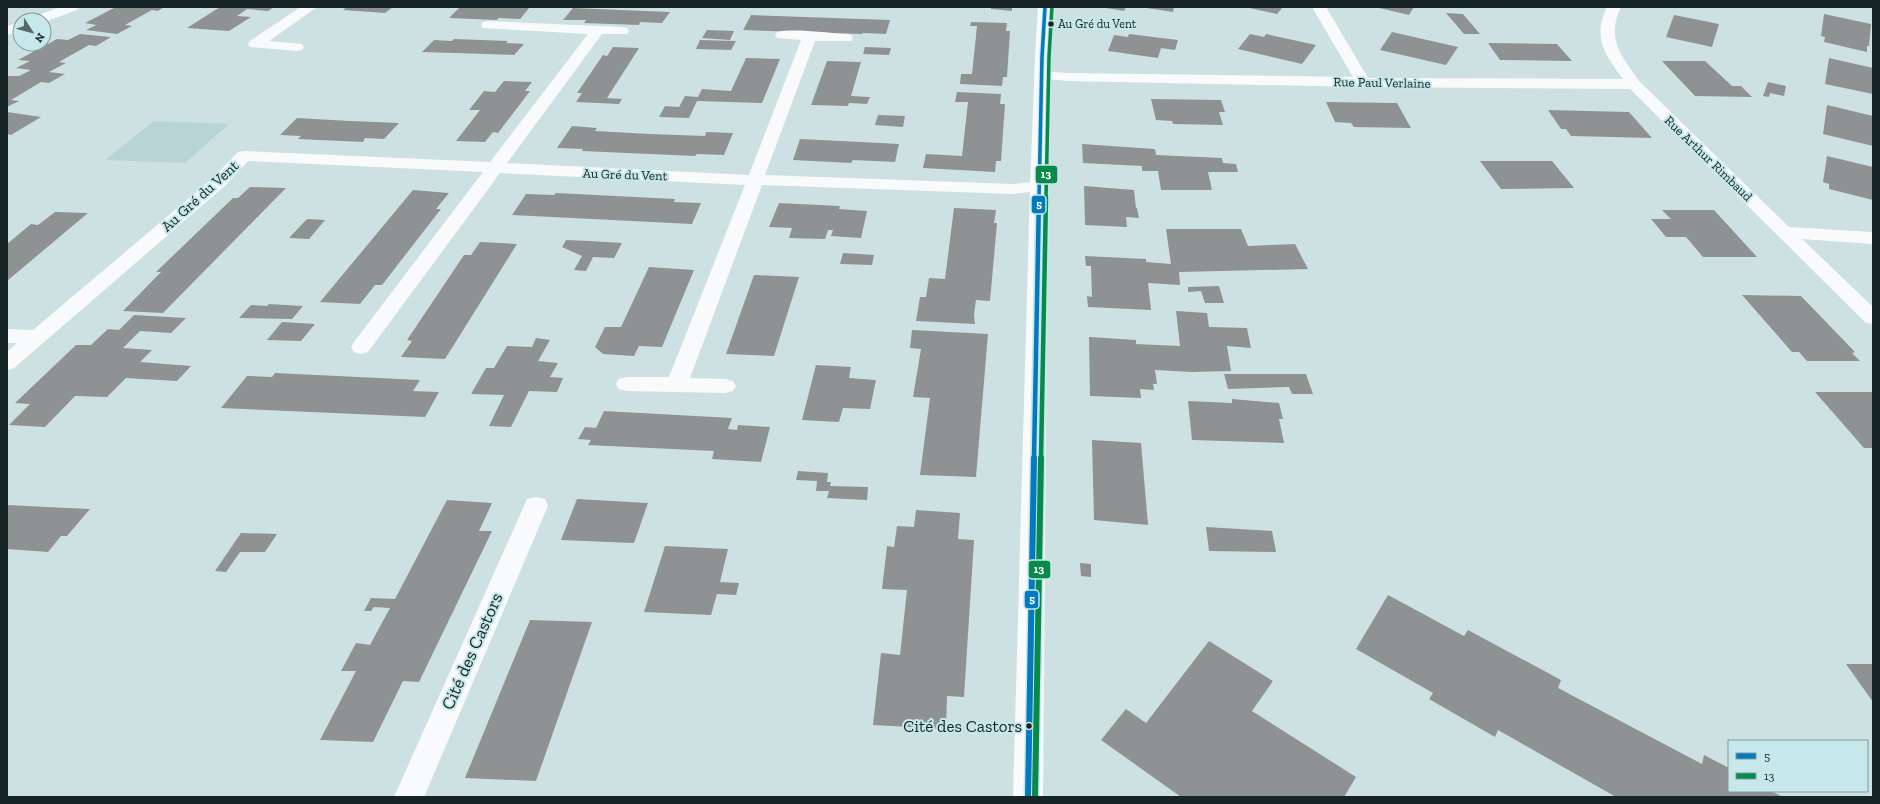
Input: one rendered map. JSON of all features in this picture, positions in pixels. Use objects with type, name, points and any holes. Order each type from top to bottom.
[{"type":"street","points":[[52,15],[72,7]]},
{"type":"street","points":[[297,47],[255,44],[310,7]]},
{"type":"street","points":[[1028,797],[1039,186],[1045,7]]},
{"type":"street","points":[[1319,7],[1352,65],[1364,82]]},
{"type":"street","points":[[1614,7],[1610,15],[1606,31],[1612,51],[1634,84]]},
{"type":"street","points":[[488,25],[622,31]]},
{"type":"street","points":[[361,347],[598,30]]},
{"type":"street","points":[[782,35],[846,38]]},
{"type":"street","points":[[677,385],[810,36]]},
{"type":"street","name":"Rue Paul Verlaine","points":[[1042,75],[1075,77],[1364,82],[1634,84]]},
{"type":"street","name":"Rue Arthur Rimbaud","points":[[1634,84],[1784,232],[1873,317]]},
{"type":"street","name":"Au Gré du Vent","points":[[7,363],[220,181],[244,156],[755,180],[1014,189],[1039,186]]},
{"type":"street","points":[[1784,232],[1873,238]]},
{"type":"street","points":[[7,336],[38,337]]},
{"type":"street","points":[[627,384],[725,386]]},
{"type":"street","name":"Cité des Castors","points":[[409,797],[536,506]]},
{"type":"shaded area","points":[[154,121],[229,124],[185,163],[105,160]]},
{"type":"building","points":[[116,7],[164,7],[158,11],[152,10],[125,25],[132,26],[117,34],[86,30],[96,25],[85,23]]},
{"type":"building","points":[[220,7],[274,7],[268,11],[247,9],[237,16],[251,17],[229,31],[187,28]]},
{"type":"building","points":[[347,7],[393,7],[385,13],[343,10]]},
{"type":"building","points":[[460,7],[530,7],[520,19],[498,18],[497,20],[449,18]]},
{"type":"building","points":[[991,7],[1012,7],[1012,11],[991,9]]},
{"type":"building","points":[[1100,7],[1126,7],[1124,11]]},
{"type":"building","points":[[1140,7],[1174,7],[1173,12]]},
{"type":"building","points":[[1245,7],[1283,7],[1277,14]]},
{"type":"building","points":[[1375,7],[1414,7],[1409,15]]},
{"type":"building","points":[[573,8],[670,12],[662,23],[640,22],[639,25],[584,23],[586,20],[563,20]]},
{"type":"building","points":[[1446,13],[1463,14],[1480,34],[1464,34]]},
{"type":"building","points":[[1824,14],[1871,24],[1867,52],[1824,42],[1825,37],[1821,36]]},
{"type":"building","points":[[751,15],[890,20],[886,34],[743,30]]},
{"type":"building","points":[[1674,15],[1719,24],[1712,47],[1666,37]]},
{"type":"building","points":[[971,22],[1007,23],[1006,31],[1010,31],[1007,77],[1003,77],[1002,86],[960,84],[961,74],[972,74],[977,26],[970,26]]},
{"type":"building","points":[[707,30],[734,31],[730,40],[702,38]]},
{"type":"building","points":[[1392,32],[1458,47],[1446,65],[1380,50]]},
{"type":"building","points":[[80,34],[111,37],[96,46],[89,45],[59,62],[66,63],[49,72],[65,74],[49,83],[41,82],[11,100],[19,101],[7,107],[7,76],[19,76],[31,70],[16,68],[30,61],[18,60],[33,52],[52,52],[52,42],[57,39],[68,40]]},
{"type":"building","points":[[1129,34],[1178,40],[1175,50],[1161,48],[1158,58],[1108,51],[1114,35],[1128,37]]},
{"type":"building","points":[[1250,34],[1264,37],[1266,34],[1316,45],[1302,64],[1238,49]]},
{"type":"building","points":[[454,39],[508,41],[506,43],[524,44],[514,55],[422,52],[434,40],[452,41]]},
{"type":"building","points":[[700,40],[736,41],[731,50],[696,49]]},
{"type":"building","points":[[1488,43],[1557,44],[1572,61],[1500,60]]},
{"type":"building","points":[[613,47],[639,48],[607,98],[622,99],[619,104],[576,102],[582,93],[577,93],[603,55],[607,56]]},
{"type":"building","points":[[865,47],[891,48],[889,55],[863,54]]},
{"type":"building","points":[[746,58],[780,59],[762,103],[697,101],[689,118],[659,117],[665,106],[679,107],[685,96],[698,97],[702,89],[731,91]]},
{"type":"building","points":[[1829,58],[1873,68],[1873,94],[1825,84]]},
{"type":"building","points":[[827,61],[861,62],[851,96],[870,97],[867,104],[849,103],[848,106],[811,105]]},
{"type":"building","points":[[1662,61],[1705,61],[1732,86],[1741,86],[1752,97],[1695,96]]},
{"type":"building","points":[[504,81],[532,82],[525,91],[530,91],[498,133],[493,132],[485,142],[456,141],[480,110],[469,110],[484,91],[495,92]]},
{"type":"building","points":[[1768,82],[1786,86],[1784,96],[1770,93],[1769,97],[1763,96]]},
{"type":"building","points":[[957,92],[1001,94],[1000,104],[1005,104],[1001,161],[996,161],[995,172],[923,168],[926,154],[962,156],[968,102],[955,102]]},
{"type":"building","points":[[1151,99],[1221,100],[1225,112],[1219,112],[1223,125],[1173,124],[1172,121],[1156,120]]},
{"type":"building","points":[[1326,102],[1397,103],[1411,128],[1354,127],[1351,123],[1335,122]]},
{"type":"building","points":[[1827,105],[1873,116],[1873,146],[1823,134]]},
{"type":"building","points":[[1548,110],[1629,112],[1652,138],[1571,136],[1566,129],[1561,129]]},
{"type":"building","points":[[7,112],[41,117],[11,135],[7,134]]},
{"type":"building","points":[[878,115],[905,116],[903,127],[875,125]]},
{"type":"building","points":[[297,118],[399,123],[384,139],[365,138],[363,142],[298,139],[301,136],[280,135]]},
{"type":"building","points":[[572,126],[597,128],[595,131],[650,134],[705,136],[706,132],[733,133],[724,155],[697,154],[695,156],[582,151],[583,149],[557,148]]},
{"type":"building","points":[[800,139],[899,144],[895,162],[853,160],[851,163],[793,160]]},
{"type":"building","points":[[1082,144],[1155,149],[1156,155],[1222,158],[1223,163],[1236,164],[1238,172],[1208,172],[1212,190],[1161,190],[1158,171],[1142,171],[1142,166],[1083,163]]},
{"type":"building","points":[[1827,156],[1873,167],[1873,200],[1829,189],[1829,184],[1823,182]]},
{"type":"building","points":[[1480,161],[1552,161],[1574,188],[1501,189]]},
{"type":"building","points":[[1084,186],[1134,190],[1139,218],[1126,217],[1127,227],[1085,225]]},
{"type":"building","points":[[250,187],[286,188],[163,313],[123,311],[161,272],[156,272],[233,198],[238,198]]},
{"type":"building","points":[[413,190],[449,193],[436,209],[441,209],[382,285],[375,285],[360,304],[320,302]]},
{"type":"building","points":[[556,193],[675,199],[674,202],[701,203],[692,224],[512,215],[526,194],[554,195]]},
{"type":"building","points":[[779,203],[840,206],[839,209],[867,211],[861,238],[831,236],[833,230],[828,230],[825,239],[789,238],[792,228],[769,227]]},
{"type":"building","points":[[954,208],[996,210],[994,223],[997,223],[990,301],[976,300],[974,315],[975,324],[916,321],[920,297],[926,297],[929,278],[945,279]]},
{"type":"building","points":[[1662,210],[1714,210],[1757,257],[1703,257],[1686,237],[1666,237],[1651,219],[1671,219]]},
{"type":"building","points":[[55,212],[88,213],[7,281],[7,244],[31,224],[38,225]]},
{"type":"building","points":[[307,219],[325,220],[309,239],[289,238]]},
{"type":"building","points":[[1166,229],[1241,229],[1248,246],[1295,244],[1308,269],[1179,272],[1180,285],[1148,283],[1151,310],[1088,307],[1087,296],[1092,297],[1091,266],[1086,266],[1085,256],[1146,259],[1146,262],[1171,264]]},
{"type":"building","points":[[566,240],[622,243],[614,258],[593,257],[586,271],[574,270],[582,256],[562,247]]},
{"type":"building","points":[[480,242],[517,244],[445,359],[401,357],[412,341],[407,340],[464,255],[471,255]]},
{"type":"building","points":[[843,253],[874,255],[872,265],[840,264]]},
{"type":"building","points":[[649,267],[694,270],[662,347],[639,346],[634,356],[603,354],[595,347],[605,327],[621,327]]},
{"type":"building","points":[[754,275],[799,277],[774,356],[726,354]]},
{"type":"building","points":[[1219,286],[1224,303],[1205,303],[1201,291],[1188,292],[1188,287]]},
{"type":"building","points":[[1742,295],[1801,296],[1855,352],[1852,353],[1860,361],[1807,361],[1799,352],[1792,352]]},
{"type":"building","points":[[269,304],[303,306],[292,319],[239,318],[251,305],[267,306]]},
{"type":"building","points":[[1176,311],[1207,313],[1209,327],[1247,328],[1251,348],[1227,346],[1231,371],[1192,372],[1155,370],[1157,384],[1153,384],[1154,390],[1140,389],[1141,398],[1090,396],[1089,337],[1136,340],[1136,344],[1180,346]]},
{"type":"building","points":[[134,315],[186,318],[171,333],[140,331],[123,348],[152,350],[140,362],[191,366],[177,381],[126,378],[107,397],[75,396],[45,427],[9,425],[30,404],[15,403],[76,345],[91,345],[108,329],[119,330]]},
{"type":"building","points":[[282,322],[315,324],[301,341],[267,340]]},
{"type":"building","points":[[912,330],[988,334],[976,477],[920,475],[930,398],[913,397],[921,349],[910,348]]},
{"type":"building","points":[[536,338],[550,340],[538,361],[558,363],[550,377],[563,378],[557,392],[529,391],[511,427],[489,426],[504,395],[471,394],[486,368],[494,368],[507,346],[532,347]]},
{"type":"building","points":[[816,365],[851,367],[849,378],[876,380],[870,409],[843,408],[839,422],[802,420]]},
{"type":"building","points":[[275,373],[420,380],[413,391],[439,392],[425,417],[221,408],[247,376],[272,377]]},
{"type":"building","points":[[1224,374],[1306,374],[1313,394],[1292,394],[1289,387],[1228,389]]},
{"type":"building","points":[[1815,392],[1873,392],[1873,448],[1864,448]]},
{"type":"building","points":[[1232,399],[1279,403],[1283,419],[1279,419],[1284,443],[1192,440],[1188,401],[1232,403]]},
{"type":"building","points":[[604,411],[732,418],[728,429],[737,430],[738,425],[770,427],[761,462],[712,459],[714,451],[588,445],[591,440],[578,439],[585,427],[596,428]]},
{"type":"building","points":[[1092,440],[1141,443],[1148,525],[1094,520]]},
{"type":"building","points":[[798,471],[828,473],[827,482],[831,482],[830,486],[868,487],[867,500],[827,498],[829,491],[816,491],[817,481],[796,480]]},
{"type":"building","points":[[577,499],[648,503],[634,543],[561,540]]},
{"type":"building","points":[[447,500],[492,503],[479,531],[492,531],[419,682],[403,681],[373,742],[320,740],[356,671],[341,671],[356,643],[370,645],[390,608],[374,607],[371,611],[364,611],[371,598],[395,599]]},
{"type":"building","points":[[7,505],[90,509],[67,536],[61,536],[48,552],[7,549]]},
{"type":"building","points":[[916,510],[960,513],[958,539],[974,540],[964,697],[947,696],[946,729],[873,725],[881,653],[900,655],[907,590],[882,589],[887,546],[894,547],[897,526],[914,527]]},
{"type":"building","points":[[1206,527],[1272,531],[1276,552],[1209,551]]},
{"type":"building","points":[[241,533],[277,534],[265,552],[240,552],[226,572],[215,571]]},
{"type":"building","points":[[665,546],[728,549],[720,582],[739,583],[736,595],[717,594],[711,615],[644,612]]},
{"type":"building","points":[[1080,563],[1091,564],[1091,577],[1081,576]]},
{"type":"building","points":[[1388,595],[1464,636],[1468,630],[1561,680],[1558,688],[1702,764],[1704,755],[1728,767],[1728,792],[1773,792],[1783,797],[1616,797],[1498,730],[1495,737],[1429,699],[1433,693],[1356,649]]},
{"type":"building","points":[[530,620],[592,622],[536,781],[465,778]]},
{"type":"building","points":[[1209,641],[1273,681],[1252,711],[1356,777],[1344,797],[1181,797],[1101,740],[1126,709],[1146,723]]},
{"type":"building","points":[[1846,664],[1873,664],[1873,702]]},
{"type":"transit line","name":"5","points":[[1028,797],[1039,186],[1042,57],[1045,7]]},
{"type":"transit line","name":"13","points":[[1035,797],[1046,186],[1049,57],[1052,7]]},
{"type":"place","name":"Au Gré du Vent","points":[[1051,24]]},
{"type":"place","name":"Cité des Castors","points":[[1029,726]]}]
